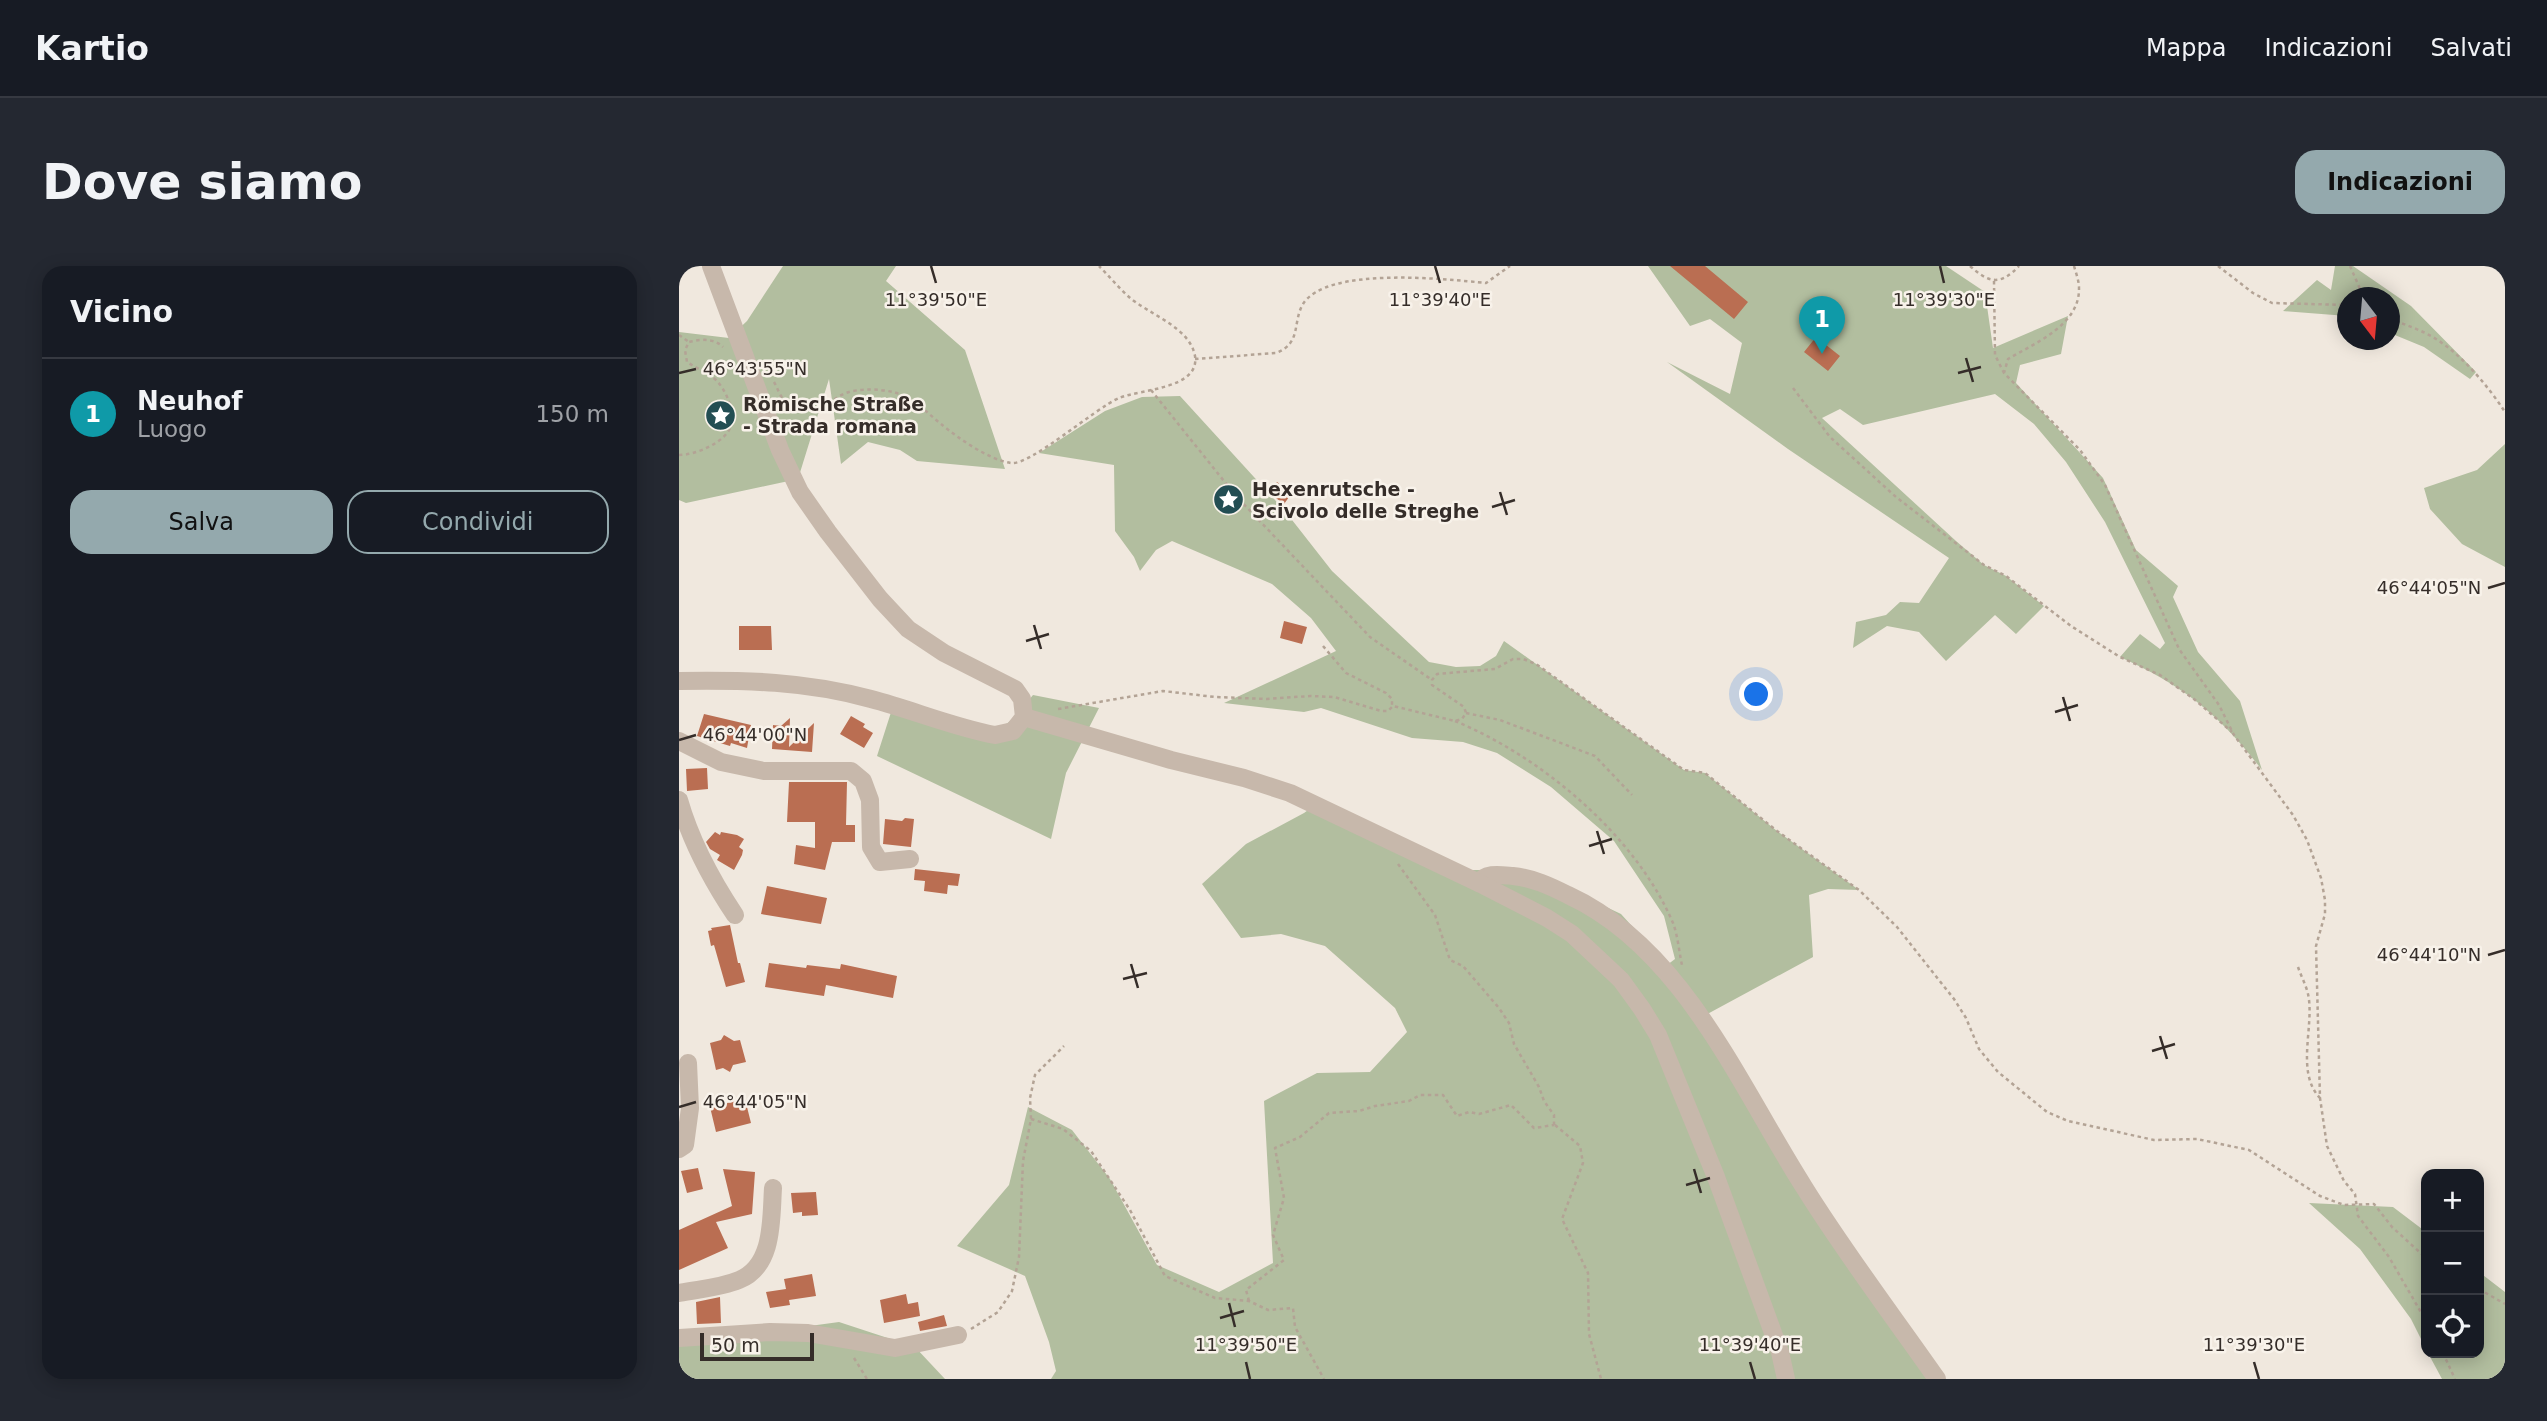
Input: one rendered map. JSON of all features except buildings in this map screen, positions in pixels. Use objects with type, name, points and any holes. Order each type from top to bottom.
[{"type":"street","points":[[679,681],[759,680],[814,687],[870,698],[995,735],[1013,731],[1024,717],[1022,699],[1015,689],[944,653],[908,629],[880,599],[800,492],[780,450],[711,266]]},
{"type":"street","points":[[1024,717],[1290,793],[1479,883],[1572,934],[1621,980],[1658,1035],[1716,1177],[1780,1352],[1786,1379]]},
{"type":"street","points":[[679,741],[721,762],[764,771],[851,771],[863,781],[870,800],[871,847],[880,862],[910,859]]},
{"type":"street","points":[[679,800],[686,825],[711,878],[735,915]]},
{"type":"street","points":[[1479,883],[1481,878],[1487,876],[1539,881],[1581,901],[1616,923],[1642,945],[1670,976],[1708,1028],[1805,1189],[1937,1379]]},
{"type":"street","points":[[679,1149],[685,1145],[690,1108],[688,1063]]},
{"type":"street","points":[[679,1293],[741,1280],[761,1263],[770,1235],[773,1188]]},
{"type":"street","points":[[679,1338],[808,1333],[895,1348],[958,1335]]},
{"type":"path","points":[[772,380],[784,401],[804,411],[821,410],[847,393],[878,390],[910,398],[958,437],[1010,463],[1026,461],[1082,420],[1118,399],[1178,383],[1193,369],[1193,349],[1182,335],[1128,297],[1099,266]]},
{"type":"path","points":[[1195,359],[1276,353],[1287,348],[1294,338],[1303,303],[1315,291],[1332,284],[1367,276],[1486,283],[1510,266]]},
{"type":"path","points":[[1970,266],[1981,276],[1994,281],[2003,279],[2019,266]]},
{"type":"path","points":[[2004,373],[2008,359],[2057,330],[2073,310],[2080,288],[2074,266]]},
{"type":"path","points":[[2218,266],[2253,293],[2272,303],[2337,305]]},
{"type":"path","points":[[2350,266],[2359,287]]},
{"type":"path","points":[[1994,281],[1995,355],[2004,373],[2080,450],[2105,485],[2179,649],[2219,705],[2234,734],[2293,815],[2307,840],[2321,878],[2325,900],[2325,914],[2316,946],[2320,1098],[2327,1146],[2335,1165],[2355,1194],[2358,1216],[2389,1256],[2421,1312]]},
{"type":"path","points":[[2400,323],[2433,337],[2445,346],[2467,366],[2505,412]]},
{"type":"path","points":[[679,335],[689,342],[718,342],[734,361],[745,360]]},
{"type":"path","points":[[679,455],[687,455],[713,444],[727,433],[732,425],[731,410],[725,392],[716,379],[687,362],[685,350],[689,342]]},
{"type":"path","points":[[1793,388],[1830,437],[1896,497],[1984,565],[2006,576],[2071,626],[2120,657],[2160,675],[2194,699],[2234,734]]},
{"type":"path","points":[[1150,389],[1235,496],[1370,638],[1432,680]]},
{"type":"path","points":[[1045,724],[1047,716],[1059,709],[1163,691],[1215,698],[1334,697],[1388,711],[1392,706],[1392,699],[1386,693],[1346,673],[1323,646]]},
{"type":"path","points":[[1632,795],[1595,756],[1500,720],[1466,713],[1460,703],[1437,690],[1432,685],[1432,680],[1437,674],[1495,669],[1513,659],[1523,659],[1536,664],[1684,770],[1705,773],[1777,831],[1859,890],[1897,927],[1954,999],[1966,1018],[1979,1049],[1998,1072],[2047,1112],[2068,1121],[2154,1140],[2197,1139],[2249,1150],[2321,1196],[2344,1205],[2374,1204],[2392,1227],[2421,1253]]},
{"type":"path","points":[[1392,706],[1455,722],[1483,733],[1577,798],[1615,833],[1639,862],[1674,926],[1682,966],[1670,976]]},
{"type":"path","points":[[1455,722],[1462,719],[1466,713]]},
{"type":"path","points":[[1390,841],[1403,874],[1434,915],[1450,961],[1463,966],[1509,1023],[1514,1044],[1554,1115],[1554,1125]]},
{"type":"path","points":[[2298,967],[2309,995],[2309,1075],[2314,1092],[2320,1098]]},
{"type":"path","points":[[958,1335],[998,1312],[1012,1291],[1019,1257],[1023,1161],[1031,1119],[1030,1098],[1035,1075],[1064,1046]]},
{"type":"path","points":[[1249,1301],[1246,1290],[1284,1260],[1273,1235],[1284,1198],[1275,1149],[1300,1136],[1329,1113],[1359,1111],[1409,1101],[1420,1095],[1444,1095],[1457,1116],[1469,1112],[1479,1114],[1511,1105],[1534,1128],[1554,1125],[1580,1146],[1583,1163],[1563,1219],[1588,1273],[1589,1334],[1601,1379]]},
{"type":"path","points":[[1031,1119],[1063,1129],[1091,1151],[1130,1209],[1165,1276],[1215,1298],[1249,1301],[1268,1310],[1293,1308],[1295,1327],[1324,1379]]},
{"type":"path","points":[[2484,1292],[2505,1304]]},
{"type":"path","points":[[843,1340],[867,1379]]},
{"type":"path","points":[[2445,1358],[2455,1379]]},
{"type":"green space","points":[[783,266],[896,266],[886,281],[965,350],[1005,469],[917,461],[900,450],[868,442],[841,464],[829,379],[798,479],[686,503],[679,500],[679,332],[729,338],[747,321]]},
{"type":"green space","points":[[1648,266],[1946,266],[1985,292],[1993,348],[2068,316],[2061,354],[2020,365],[2016,383],[2103,478],[2136,550],[2178,586],[2173,597],[2198,652],[2240,701],[2262,770],[2231,733],[2199,703],[2163,679],[2120,657],[2140,634],[2160,649],[2165,643],[2105,522],[2066,462],[2034,424],[1995,394],[1863,425],[1840,409],[1822,418],[1984,565],[2006,576],[2044,606],[2016,634],[1995,615],[1946,661],[1919,632],[1887,626],[1853,648],[1856,622],[1886,615],[1900,602],[1919,603],[1949,558],[1788,449],[1667,362],[1730,394],[1742,343],[1710,319],[1690,326]]},
{"type":"green space","points":[[2335,266],[2353,266],[2383,287],[2337,287],[2337,315],[2283,311],[2317,280],[2331,290]]},
{"type":"green space","points":[[2400,298],[2411,306],[2476,372],[2470,379],[2424,347],[2400,337]]},
{"type":"green space","points":[[1180,396],[1285,511],[1332,571],[1429,662],[1456,667],[1480,666],[1496,656],[1504,641],[1684,770],[1705,773],[1777,831],[1859,890],[1828,889],[1809,895],[1813,957],[1700,1018],[1937,1379],[1051,1379],[1056,1371],[1049,1342],[1025,1276],[957,1246],[1009,1185],[1028,1107],[1072,1130],[1110,1179],[1157,1265],[1219,1292],[1273,1263],[1264,1101],[1317,1073],[1370,1072],[1407,1032],[1395,1008],[1325,946],[1281,934],[1241,938],[1202,884],[1246,844],[1304,813],[1322,800],[1470,870],[1507,870],[1543,877],[1621,914],[1667,965],[1675,959],[1664,916],[1614,841],[1551,787],[1497,753],[1463,742],[1412,738],[1321,708],[1304,712],[1224,703],[1336,651],[1311,618],[1272,584],[1172,541],[1156,550],[1140,571],[1134,557],[1115,531],[1114,465],[1039,453],[1105,411],[1142,397]]},
{"type":"green space","points":[[2505,444],[2505,567],[2462,544],[2430,509],[2424,488],[2477,470]]},
{"type":"green space","points":[[1033,695],[1099,708],[1066,773],[1051,839],[877,756],[894,703],[998,730],[1013,719]]},
{"type":"green space","points":[[2309,1203],[2393,1207],[2421,1228],[2421,1339],[2411,1319],[2360,1249]]},
{"type":"green space","points":[[2484,1276],[2505,1292],[2505,1379],[2442,1379],[2431,1358],[2484,1358]]},
{"type":"green space","points":[[839,1322],[915,1347],[945,1379],[679,1379],[679,1344]]},
{"type":"place","name":"Neuhof","points":[[1822,354]]},
{"type":"place","name":"Römische Straße - Strada romana","points":[[720,415]]},
{"type":"place","name":"Hexenrutsche - Scivolo delle Streghe","points":[[1229,500]]}]
